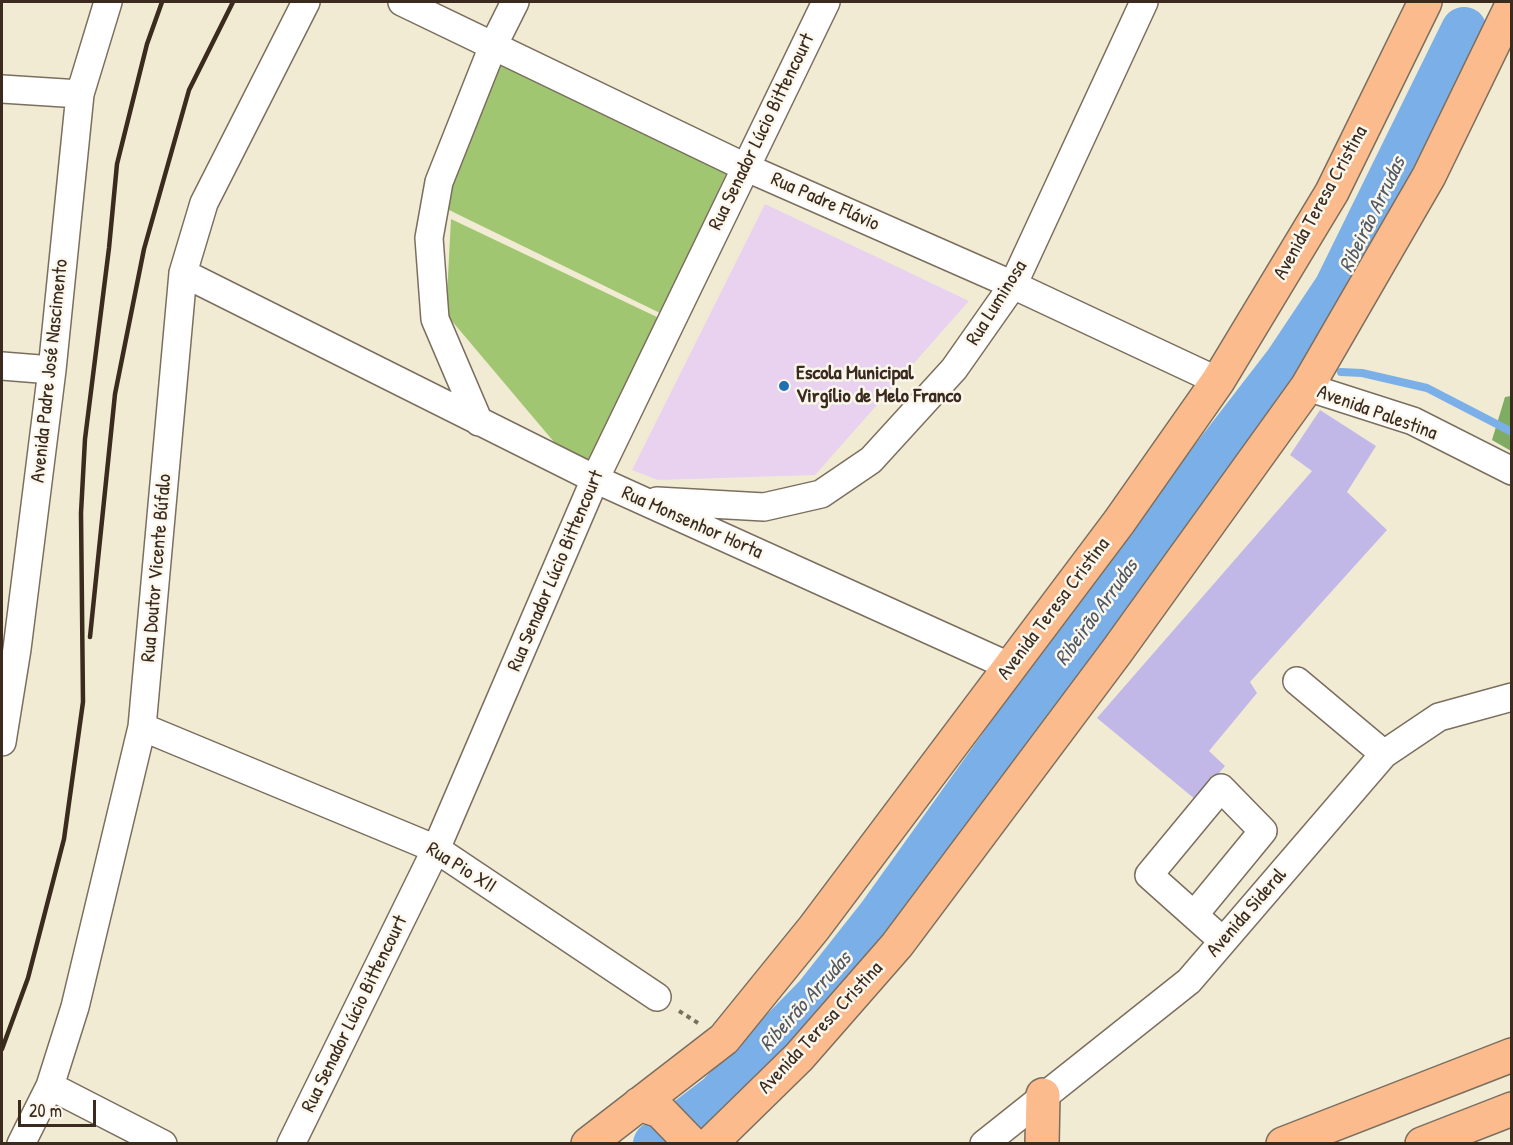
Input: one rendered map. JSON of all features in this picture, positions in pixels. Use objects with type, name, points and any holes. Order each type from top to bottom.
[{"type":"main road","name":"Avenida Teresa Cristina","points":[[588,1143],[650,1107],[724,1039],[814,928],[1119,522],[1218,381],[1332,192],[1425,2]]},
{"type":"main road","name":"Avenida Teresa Cristina","points":[[698,1143],[799,1057],[897,945],[1117,651],[1307,387],[1429,176],[1511,3]]},
{"type":"main road","points":[[1283,1143],[1512,1054]]},
{"type":"main road","points":[[1042,1143],[1043,1095]]},
{"type":"main road","points":[[650,1107],[698,1143]]},
{"type":"main road","points":[[1422,1143],[1512,1109]]},
{"type":"street","name":"Avenida Padre José Nascimento","points":[[2,742],[9,649],[52,370],[80,94],[108,2]]},
{"type":"street","name":"Rua Doutor Vicente Búfalo","points":[[21,1143],[50,1086],[75,1007],[142,727],[183,273],[204,203],[306,2]]},
{"type":"street","name":"Rua Padre Flávio","points":[[402,2],[745,167],[1013,285],[1218,381]]},
{"type":"street","points":[[479,422],[435,319],[429,238],[439,182],[493,46],[515,2]]},
{"type":"street","name":"Rua Senador Lúcio Bittencourt","points":[[291,1143],[436,849],[595,478],[826,2]]},
{"type":"street","name":"Rua Luminosa","points":[[641,500],[764,507],[821,494],[871,460],[954,369],[1013,285],[1144,2]]},
{"type":"street","points":[[2,89],[80,94]]},
{"type":"street","name":"Rua Monsenhor Horta","points":[[183,273],[479,422],[641,500],[1011,668]]},
{"type":"street","points":[[2,366],[52,370]]},
{"type":"street","name":"Avenida Palestina","points":[[1307,387],[1413,421],[1512,471]]},
{"type":"street","points":[[1297,681],[1384,754]]},
{"type":"street","name":"Avenida Sideral","points":[[984,1143],[1189,981],[1384,754],[1438,717],[1512,697]]},
{"type":"street","name":"Rua Pio XII","points":[[142,727],[436,849],[657,997]]},
{"type":"street","points":[[1194,915],[1263,831],[1221,789],[1149,875],[1223,941]]},
{"type":"street","points":[[50,1086],[164,1143]]},
{"type":"path","points":[[657,997],[724,1039]]},
{"type":"shaded area","name":"Escola Municipal Virgílio de Melo Franco","points":[[765,204],[969,301],[815,475],[658,480],[632,470]]},
{"type":"green space","points":[[499,58],[727,172],[660,313],[449,210],[447,190]]},
{"type":"green space","points":[[451,219],[659,318],[594,465],[565,455],[446,314]]},
{"type":"green space","points":[[1512,396],[1511,451],[1492,440],[1505,397]]},
{"type":"building","points":[[1320,410],[1376,446],[1347,492],[1387,530],[1250,682],[1257,693],[1209,751],[1225,766],[1196,800],[1097,718],[1312,471],[1290,455]]},
{"type":"waterway","name":"Ribeirão Arrudas","points":[[656,1144],[718,1097],[817,996],[881,915],[1138,556],[1287,363],[1337,288],[1464,30]]},
{"type":"waterway","points":[[1287,363],[1300,369],[1309,369]]},
{"type":"waterway","points":[[1341,372],[1362,373],[1427,388],[1512,432]]},
{"type":"railway","points":[[2,1049],[28,978],[64,839],[83,702],[81,513],[85,439],[117,164],[147,44],[162,2]]},
{"type":"railway","points":[[90,637],[115,394],[144,249],[189,90],[233,2]]},
{"type":"place","name":"Escola Municipal Virgílio de Melo Franco","points":[[784,386]]}]
